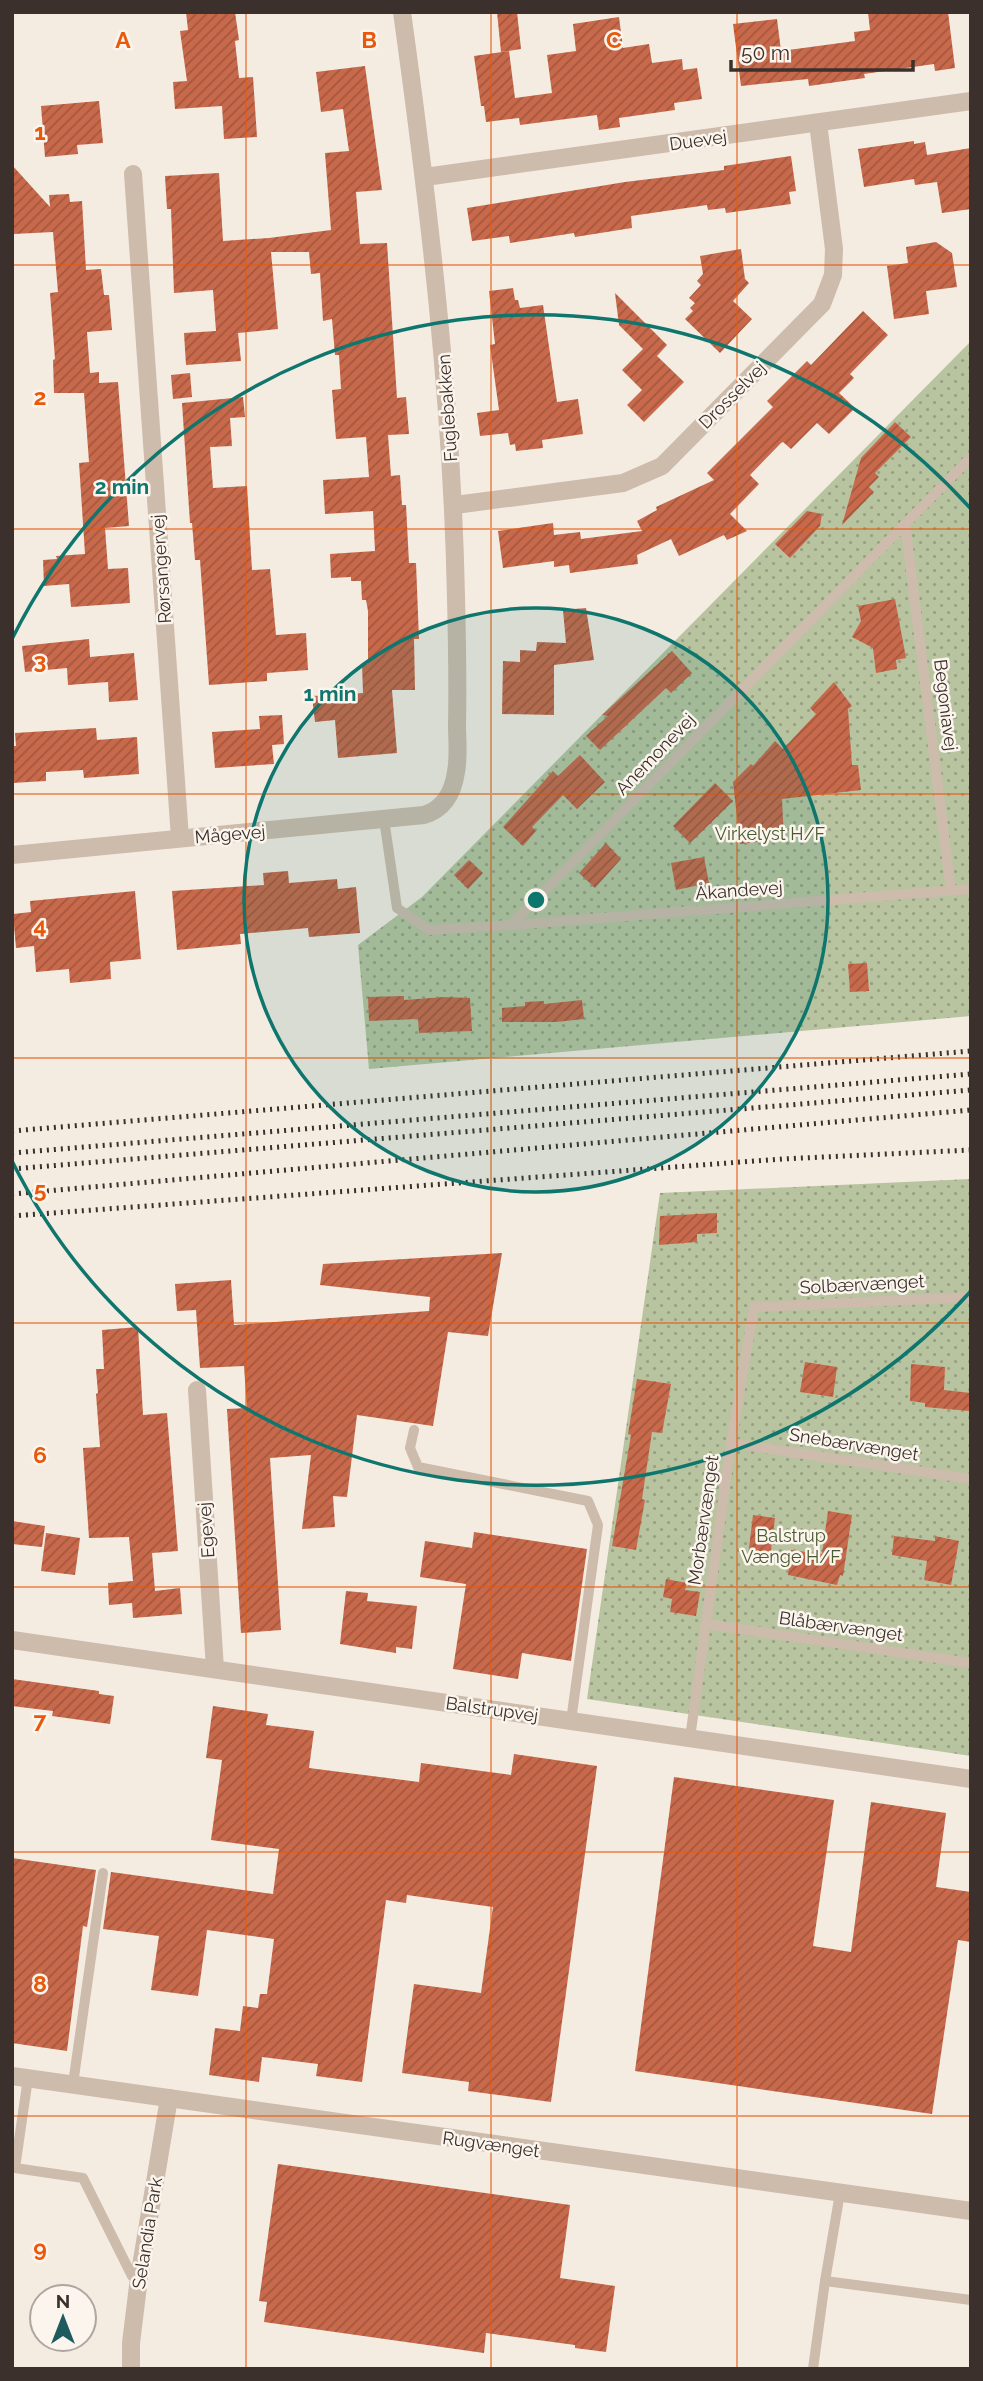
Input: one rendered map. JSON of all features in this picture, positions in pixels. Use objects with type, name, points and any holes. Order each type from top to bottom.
[{"type":"street","name":"Fuglebakken","points":[[402,12],[425,177],[444,352],[454,505],[458,683],[456,772],[445,803]]},
{"type":"street","name":"Duevej","points":[[425,177],[971,101]]},
{"type":"street","name":"Drosselvej","points":[[454,505],[622,483],[662,466],[822,304],[833,275],[834,249],[818,123]]},
{"type":"street","name":"Rørsangervej","points":[[133,174],[180,838]]},
{"type":"street","name":"Mågevej","points":[[12,855],[424,815],[445,803]]},
{"type":"street","name":"Egevej","points":[[197,1390],[215,1669]]},
{"type":"street","name":"Balstrupvej","points":[[12,1640],[971,1779]]},
{"type":"street","name":"Rugvænget","points":[[20,2077],[971,2211]]},
{"type":"street","name":"Selandia Park","points":[[131,2369],[131,2343],[139,2278],[169,2098]]},
{"type":"lane","name":"Anemonevej","points":[[511,925],[971,457]]},
{"type":"lane","name":"Begoniavej","points":[[905,523],[951,891]]},
{"type":"lane","points":[[384,819],[397,908],[429,930],[511,925]]},
{"type":"lane","name":"Åkandevej","points":[[511,925],[971,889]]},
{"type":"lane","name":"Solbærvænget","points":[[754,1307],[971,1297]]},
{"type":"lane","name":"Morbærvænget","points":[[690,1738],[731,1443],[754,1307]]},
{"type":"lane","points":[[414,1430],[410,1448],[418,1467],[588,1501],[597,1525],[571,1721]]},
{"type":"lane","name":"Snebærvænget","points":[[731,1443],[971,1479]]},
{"type":"lane","name":"Blåbærvænget","points":[[706,1624],[971,1663]]},
{"type":"lane","points":[[73,2084],[103,1873]]},
{"type":"lane","points":[[20,2077],[15,2168],[83,2178],[132,2277]]},
{"type":"lane","points":[[813,2369],[840,2193]]},
{"type":"lane","points":[[825,2281],[971,2300]]},
{"type":"green space","name":"Virkelyst H/F","points":[[971,341],[971,1016],[369,1069],[358,945],[422,897]]},
{"type":"green space","name":"Balstrup Vænge H/F","points":[[971,1179],[971,1756],[587,1699],[660,1193]]},
{"type":"building","points":[[186,12],[235,12],[239,40],[235,41],[239,78],[253,77],[257,137],[224,139],[222,106],[175,109],[173,82],[187,81],[180,31],[188,30]]},
{"type":"building","points":[[497,12],[517,12],[521,49],[501,52]]},
{"type":"building","points":[[868,12],[948,12],[955,68],[935,71],[934,64],[864,74],[865,78],[809,86],[808,79],[741,86],[733,24],[777,19],[781,51],[855,41],[854,32],[870,30]]},
{"type":"building","points":[[619,17],[623,48],[649,44],[652,63],[682,59],[683,70],[697,68],[702,99],[674,103],[675,110],[619,118],[620,127],[599,130],[597,115],[520,125],[519,118],[486,122],[474,56],[509,51],[515,98],[552,93],[547,55],[576,51],[573,24]]},
{"type":"building","points":[[365,66],[382,190],[356,192],[360,244],[387,243],[397,398],[406,397],[409,434],[388,435],[391,476],[400,475],[402,505],[406,505],[409,563],[416,563],[419,639],[414,639],[415,690],[392,690],[397,753],[338,758],[335,720],[315,722],[312,696],[363,693],[362,664],[368,664],[368,611],[366,600],[362,600],[361,581],[351,581],[351,577],[331,578],[330,554],[375,551],[373,511],[325,514],[323,480],[369,477],[366,437],[336,439],[332,390],[341,389],[339,355],[335,355],[332,319],[323,321],[320,273],[311,274],[309,252],[271,252],[278,329],[238,333],[241,361],[186,365],[184,333],[216,331],[213,290],[174,293],[171,209],[167,209],[165,176],[219,173],[223,241],[331,230],[325,153],[349,151],[343,109],[321,112],[316,72]]},
{"type":"building","points":[[99,101],[103,143],[77,145],[78,154],[45,157],[41,106]]},
{"type":"building","points":[[914,141],[914,144],[925,142],[927,155],[971,148],[971,209],[942,213],[937,182],[915,185],[914,179],[864,187],[858,149]]},
{"type":"building","points":[[791,156],[796,191],[789,192],[791,204],[726,213],[725,208],[708,210],[707,205],[631,216],[632,228],[575,237],[574,233],[510,243],[509,236],[472,241],[467,208],[625,182],[724,170],[724,166]]},
{"type":"building","points":[[12,165],[50,207],[49,195],[69,194],[70,202],[82,201],[86,270],[101,269],[104,295],[109,295],[112,330],[87,332],[90,373],[99,372],[99,383],[118,382],[129,526],[105,528],[108,569],[128,568],[130,603],[71,607],[69,584],[44,586],[43,560],[57,559],[56,556],[85,554],[79,463],[89,462],[84,393],[54,393],[55,359],[50,293],[58,292],[53,232],[14,234]]},
{"type":"building","points":[[936,242],[952,253],[957,287],[926,291],[929,314],[894,319],[887,266],[908,263],[906,247]]},
{"type":"building","points":[[741,249],[745,279],[749,283],[733,301],[752,319],[720,353],[685,319],[693,311],[690,308],[695,303],[689,298],[701,285],[697,281],[703,274],[700,256]]},
{"type":"building","points":[[513,288],[520,308],[543,305],[557,402],[578,399],[583,434],[542,440],[543,448],[516,451],[515,444],[510,445],[508,433],[480,436],[477,413],[499,410],[490,345],[495,344],[489,291]]},
{"type":"building","points":[[615,293],[667,345],[657,356],[684,382],[644,422],[627,405],[642,390],[622,370],[643,349],[619,325]]},
{"type":"building","points":[[863,311],[888,335],[850,374],[854,378],[839,393],[855,408],[829,434],[817,423],[791,449],[781,443],[750,475],[759,484],[730,514],[747,531],[727,540],[724,535],[679,556],[671,539],[637,555],[638,564],[570,573],[569,565],[554,567],[554,561],[503,568],[498,531],[553,523],[554,535],[580,532],[581,539],[642,531],[637,521],[657,510],[656,507],[714,480],[707,473],[773,407],[767,401],[807,361],[811,365]]},
{"type":"building","points":[[190,373],[192,397],[173,399],[171,375]]},
{"type":"building","points":[[243,397],[245,417],[230,418],[232,446],[210,447],[213,488],[247,486],[252,570],[270,569],[276,635],[306,633],[308,670],[267,673],[267,681],[209,685],[200,560],[195,560],[190,523],[182,403]]},
{"type":"building","points":[[895,422],[911,437],[875,473],[879,477],[869,487],[874,492],[842,525],[861,458]]},
{"type":"building","points":[[807,511],[822,514],[820,526],[790,558],[775,544]]},
{"type":"building","points":[[895,599],[906,658],[896,660],[897,669],[876,673],[873,648],[852,637],[861,621],[858,606]]},
{"type":"building","points":[[586,608],[594,660],[554,665],[554,715],[502,714],[503,661],[520,662],[520,650],[536,651],[537,642],[566,643],[563,610]]},
{"type":"building","points":[[89,639],[90,657],[134,653],[138,700],[109,702],[108,682],[68,685],[67,668],[25,672],[22,646]]},
{"type":"building","points":[[672,651],[692,673],[671,693],[666,688],[600,750],[586,736],[608,716],[602,715]]},
{"type":"building","points":[[834,682],[852,706],[848,709],[852,765],[858,765],[861,790],[782,799],[784,839],[740,844],[733,782],[751,764],[753,766],[775,741],[783,749],[816,714],[810,708]]},
{"type":"building","points":[[282,715],[284,744],[272,745],[274,764],[215,768],[212,732],[260,729],[259,716]]},
{"type":"building","points":[[96,728],[97,740],[137,737],[139,774],[84,778],[83,770],[46,772],[46,781],[12,783],[12,746],[16,746],[15,733]]},
{"type":"building","points":[[580,755],[605,782],[577,809],[563,795],[532,827],[536,831],[523,846],[503,827],[553,771],[558,776]]},
{"type":"building","points":[[715,783],[733,801],[690,843],[673,826]]},
{"type":"building","points":[[606,843],[621,859],[595,888],[579,873]]},
{"type":"building","points":[[704,857],[709,883],[676,890],[671,863]]},
{"type":"building","points":[[469,860],[483,873],[468,889],[454,875]]},
{"type":"building","points":[[288,871],[289,883],[337,879],[338,889],[356,887],[360,933],[309,937],[308,928],[240,934],[241,944],[177,950],[172,891],[264,885],[263,873]]},
{"type":"building","points":[[135,891],[141,959],[110,962],[111,979],[70,983],[69,969],[36,972],[34,946],[16,948],[13,914],[31,912],[30,901]]},
{"type":"building","points":[[867,963],[869,991],[850,992],[848,964]]},
{"type":"building","points":[[404,996],[404,1000],[470,998],[472,1031],[419,1033],[418,1019],[369,1021],[368,997]]},
{"type":"building","points":[[582,1000],[584,1019],[502,1022],[502,1008],[525,1006],[525,1002],[544,1001],[544,1004]]},
{"type":"building","points":[[717,1213],[717,1233],[697,1234],[697,1242],[659,1245],[660,1216]]},
{"type":"building","points":[[502,1253],[488,1336],[448,1332],[433,1426],[357,1415],[347,1497],[333,1496],[335,1527],[302,1529],[311,1455],[270,1458],[281,1630],[241,1633],[227,1409],[247,1408],[244,1366],[200,1368],[196,1310],[177,1311],[175,1284],[231,1280],[234,1325],[429,1311],[430,1297],[320,1285],[323,1264]]},
{"type":"building","points":[[138,1327],[143,1415],[167,1413],[178,1551],[152,1553],[155,1591],[180,1588],[182,1614],[133,1618],[132,1603],[109,1605],[108,1583],[133,1581],[129,1537],[89,1538],[83,1448],[100,1447],[96,1369],[104,1369],[102,1330]]},
{"type":"building","points":[[805,1362],[837,1367],[833,1397],[800,1392]]},
{"type":"building","points":[[911,1364],[945,1367],[944,1390],[971,1393],[969,1411],[925,1407],[925,1403],[910,1401]]},
{"type":"building","points":[[637,1379],[671,1384],[662,1433],[652,1432],[642,1499],[645,1500],[636,1550],[612,1546],[631,1435],[628,1434]]},
{"type":"building","points":[[828,1511],[852,1515],[843,1576],[840,1575],[837,1585],[788,1575],[791,1550],[822,1554]]},
{"type":"building","points":[[753,1515],[775,1518],[770,1559],[748,1556]]},
{"type":"building","points":[[12,1521],[45,1526],[42,1547],[12,1544]]},
{"type":"building","points":[[474,1532],[587,1549],[571,1661],[522,1653],[518,1679],[453,1669],[466,1584],[420,1577],[425,1541],[472,1548]]},
{"type":"building","points":[[46,1533],[80,1538],[75,1575],[41,1571]]},
{"type":"building","points":[[894,1536],[935,1541],[935,1536],[959,1541],[951,1585],[924,1580],[927,1561],[892,1555]]},
{"type":"building","points":[[666,1579],[687,1583],[685,1590],[700,1592],[696,1616],[670,1612],[672,1599],[663,1597]]},
{"type":"building","points":[[346,1591],[368,1593],[367,1601],[417,1606],[412,1649],[396,1647],[396,1653],[340,1644]]},
{"type":"building","points":[[12,1679],[99,1691],[99,1694],[114,1696],[110,1724],[52,1716],[53,1711],[12,1706]]},
{"type":"building","points":[[213,1706],[268,1714],[266,1725],[314,1731],[309,1768],[419,1782],[421,1763],[511,1775],[514,1754],[597,1766],[551,2102],[468,2091],[469,2082],[402,2073],[414,1984],[481,1993],[493,1907],[407,1895],[406,1903],[386,1900],[362,2082],[316,2076],[318,2064],[262,2057],[259,2082],[209,2075],[215,2028],[240,2031],[243,2006],[258,2008],[260,1994],[267,1994],[274,1939],[207,1930],[198,1996],[151,1990],[159,1936],[103,1929],[111,1872],[273,1894],[279,1849],[211,1840],[222,1760],[206,1758]]},
{"type":"building","points":[[674,1777],[834,1800],[813,1946],[851,1952],[871,1802],[946,1813],[936,1887],[971,1892],[971,1942],[958,1940],[932,2114],[635,2071]]},
{"type":"building","points":[[12,1858],[96,1870],[87,1927],[83,1926],[67,2051],[12,2043]]},
{"type":"building","points":[[278,2164],[570,2205],[560,2278],[615,2286],[606,2352],[486,2333],[484,2353],[264,2322],[267,2302],[259,2301]]},
{"type":"railway","points":[[12,1131],[971,1051]]},
{"type":"railway","points":[[12,1153],[971,1074]]},
{"type":"railway","points":[[12,1169],[971,1090]]},
{"type":"railway","points":[[12,1194],[971,1110]]},
{"type":"railway","points":[[12,1216],[782,1159],[971,1150]]}]
